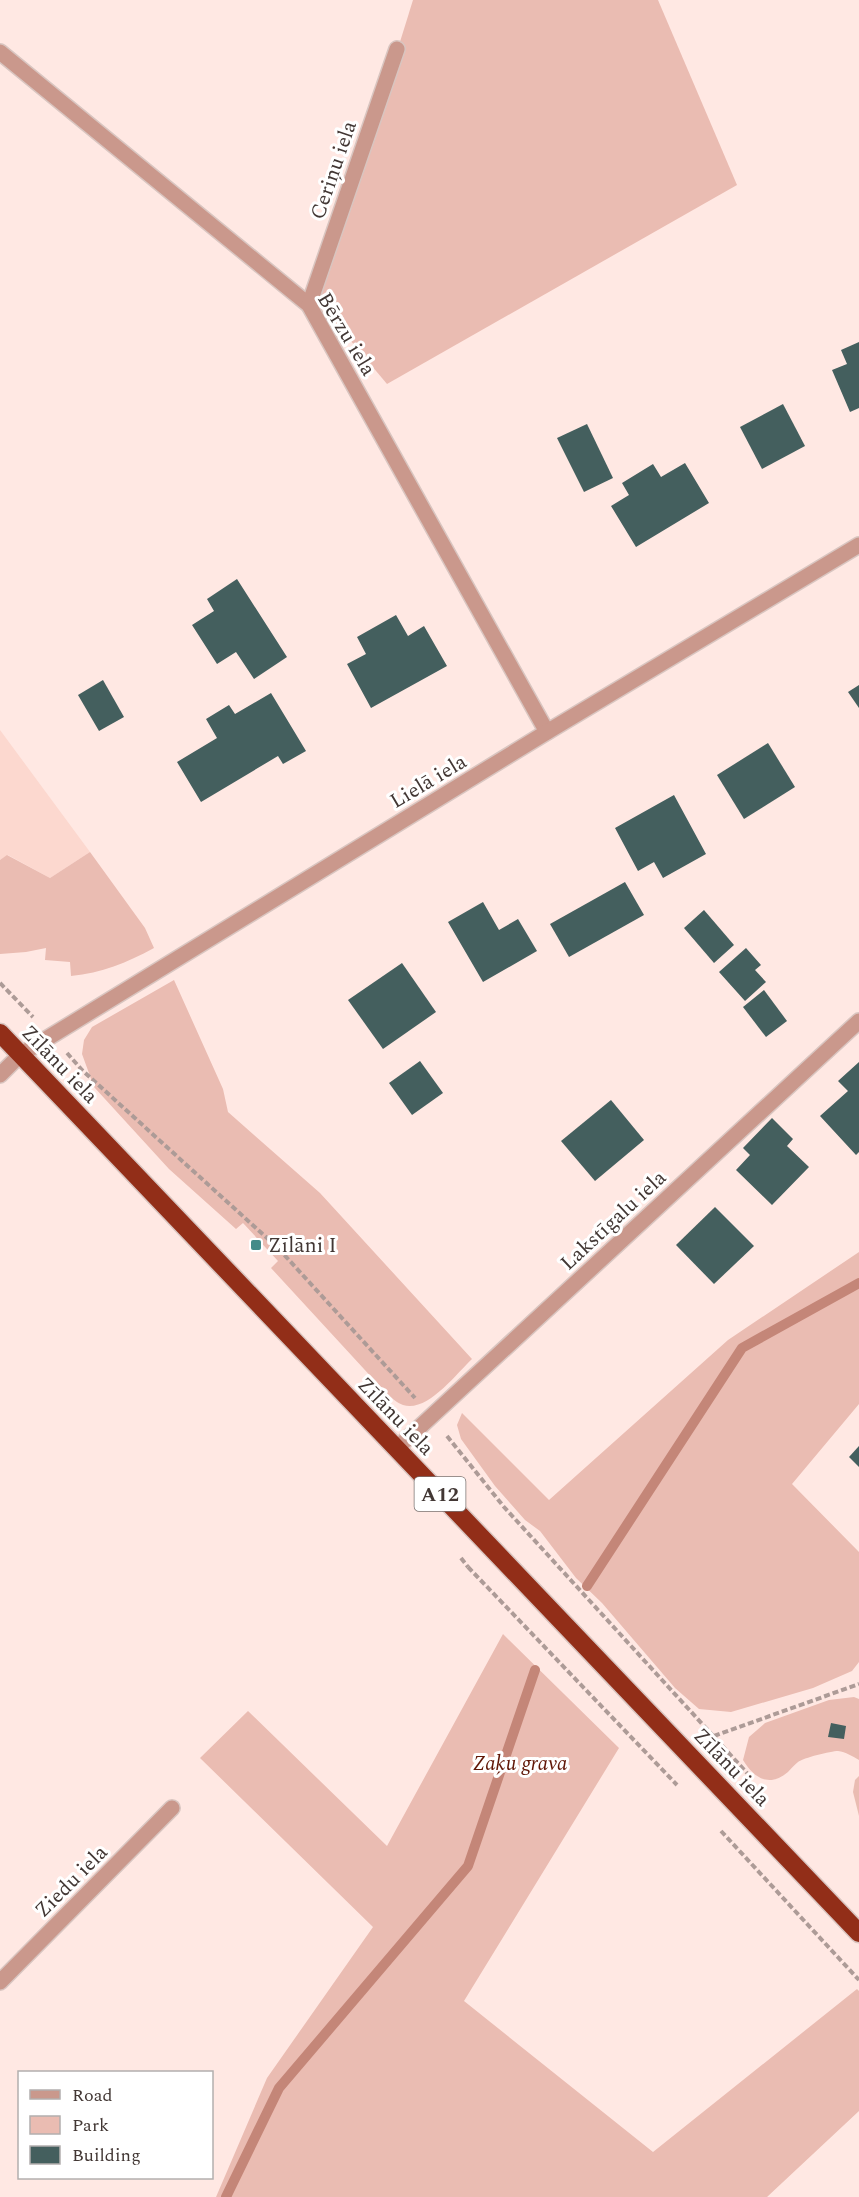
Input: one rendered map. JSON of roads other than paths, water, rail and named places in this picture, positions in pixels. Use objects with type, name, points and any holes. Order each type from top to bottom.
[{"type":"highway","name":"Zīlānu iela","points":[[0,1034],[859,1933]]},
{"type":"street","name":"Ceriņu iela","points":[[309,305],[397,49]]},
{"type":"street","name":"Bērzu iela","points":[[0,52],[309,305],[547,732]]},
{"type":"street","name":"Lielā iela","points":[[21,1055],[547,732],[859,545]]},
{"type":"street","name":"Lakstīgalu iela","points":[[396,1449],[859,1021]]},
{"type":"street","points":[[0,1075],[21,1055]]},
{"type":"street","name":"Ziedu iela","points":[[0,1982],[172,1808]]},
{"type":"waterway","points":[[587,1586],[742,1348],[859,1283]]},
{"type":"waterway","points":[[226,2197],[279,2088],[468,1866],[535,1670]]},
{"type":"place","name":"Zīlāni I","points":[[256,1245]]},
{"type":"park label","name":"Zaķu grava","points":[[520,1763]]}]
